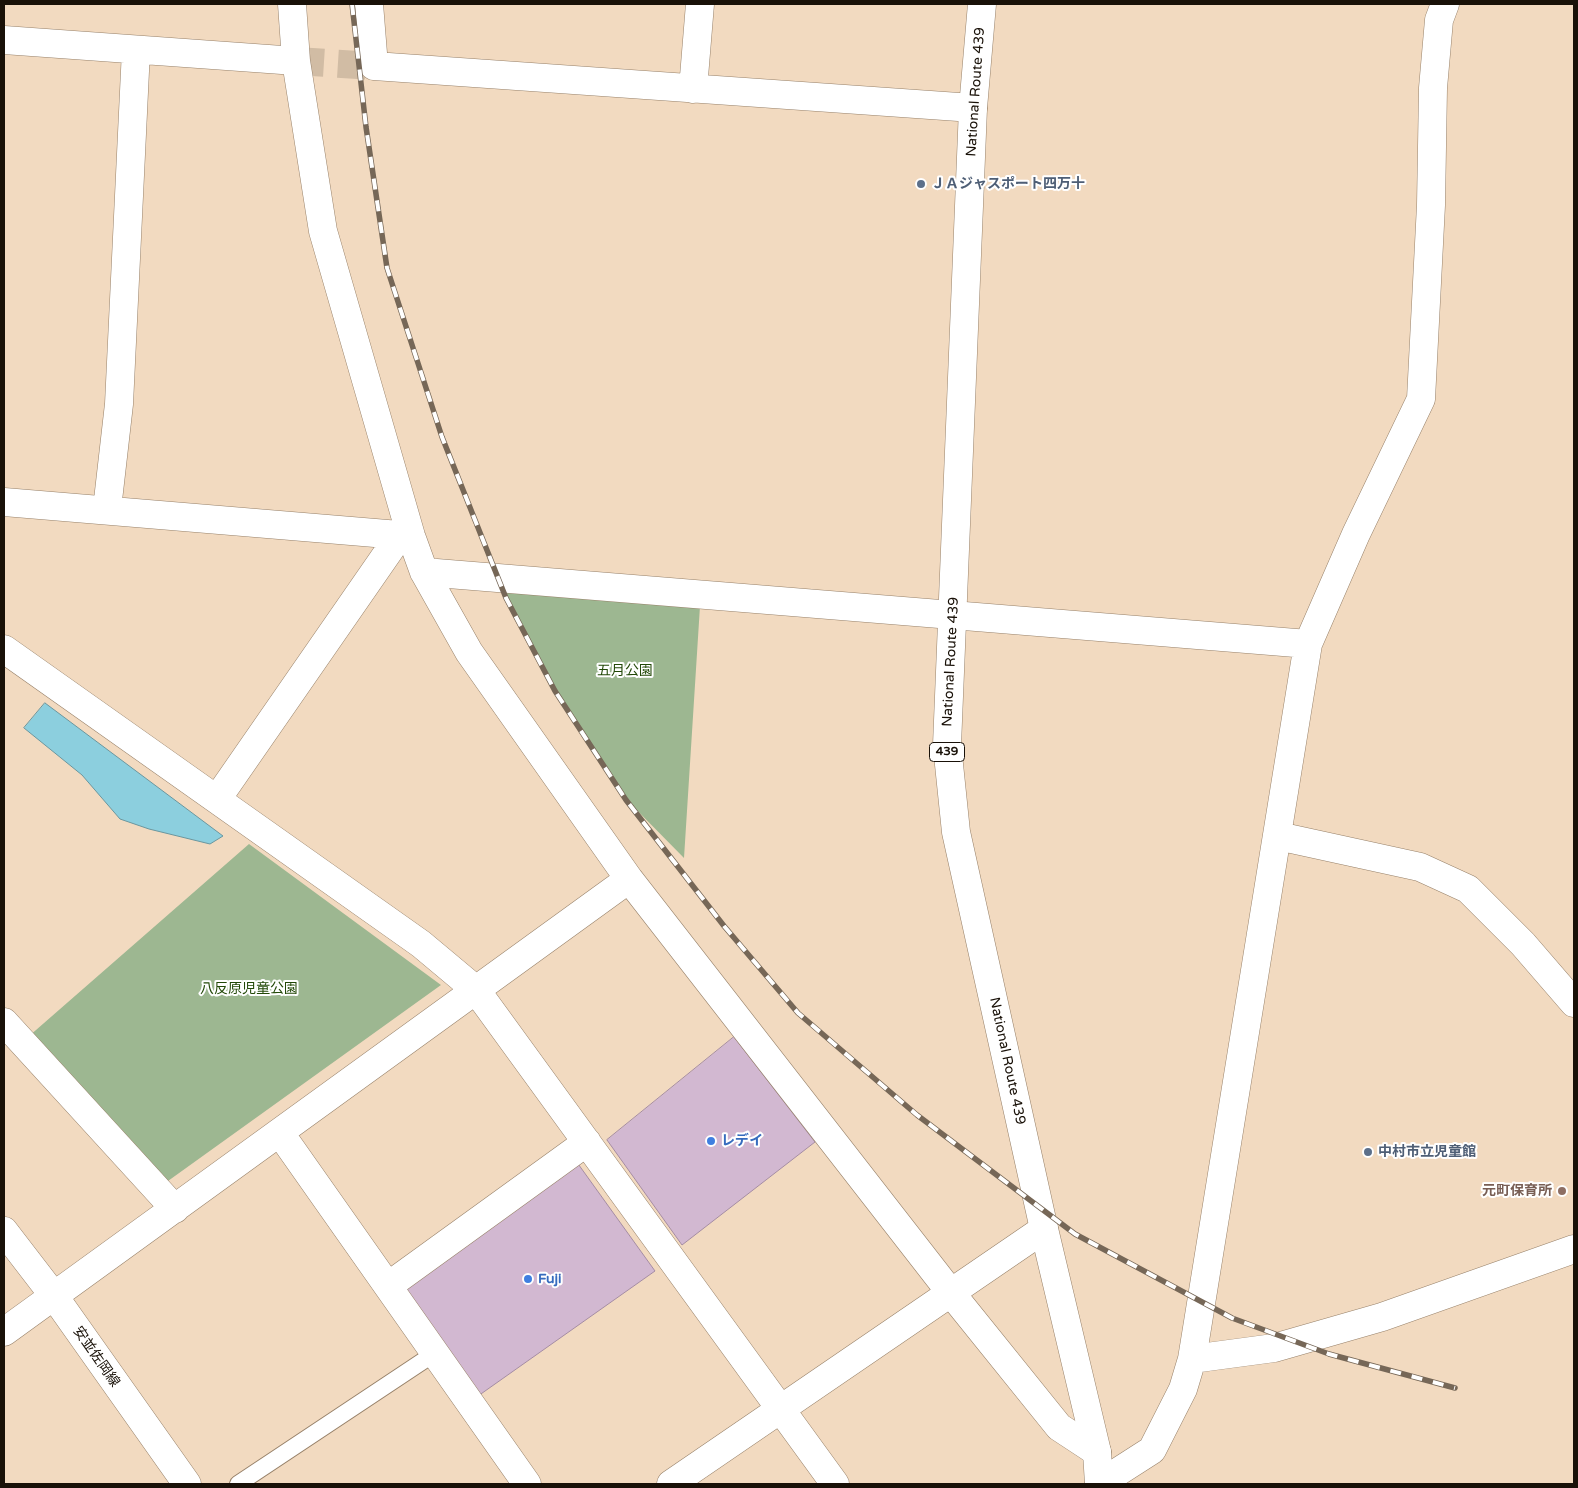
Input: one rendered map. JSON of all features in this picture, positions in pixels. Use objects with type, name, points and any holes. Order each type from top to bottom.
[{"type":"main road","points":[[292,4],[296,61],[322,231],[405,536],[424,572],[469,652],[629,879],[951,1293],[1059,1427],[1097,1452]]},
{"type":"main road","points":[[369,4],[374,66],[973,108]]},
{"type":"main road","points":[[693,88],[700,4]]},
{"type":"main road","name":"National Route 439","points":[[982,4],[973,108],[953,616],[946,745],[956,832],[1044,1229],[1097,1452],[1099,1484]]},
{"type":"main road","points":[[1099,1484],[1152,1450],[1183,1389],[1192,1359],[1278,836],[1281,800],[1308,644],[1356,534],[1421,399],[1431,205],[1433,88],[1439,20],[1445,4]]},
{"type":"main road","points":[[4,40],[296,61]]},
{"type":"main road","points":[[107,509],[119,404],[136,50]]},
{"type":"main road","points":[[4,502],[107,509],[405,536]]},
{"type":"main road","points":[[217,799],[405,536]]},
{"type":"main road","points":[[424,572],[1308,644]]},
{"type":"main road","points":[[4,649],[421,944],[476,990],[782,1409],[834,1484]]},
{"type":"main road","points":[[1278,836],[1420,867],[1468,889],[1523,944],[1574,1003]]},
{"type":"main road","points":[[4,1332],[629,879]]},
{"type":"main road","points":[[4,1022],[175,1208]]},
{"type":"main road","points":[[280,1133],[527,1484]]},
{"type":"main road","points":[[388,1286],[587,1142]]},
{"type":"main road","points":[[671,1484],[1044,1229]]},
{"type":"main road","name":"安並佐岡線","points":[[4,1230],[54,1296],[187,1484]]},
{"type":"main road","points":[[1192,1359],[1274,1348],[1382,1318],[1574,1249]]},
{"type":"lane","points":[[238,1484],[435,1353]]},
{"type":"green space","name":"五月公園","points":[[503,590],[700,606],[684,858],[617,790],[550,683]]},
{"type":"green space","name":"八反原児童公園","points":[[249,844],[441,985],[161,1186],[28,1037]]},
{"type":"water","points":[[45,703],[223,836],[210,844],[149,829],[120,819],[82,775],[24,728]]},
{"type":"building","name":"レデイ","points":[[734,1037],[815,1142],[682,1245],[607,1140]]},
{"type":"building","name":"Fuji","points":[[576,1161],[655,1271],[478,1396],[401,1287]]},
{"type":"tunnel","points":[[296,61],[374,66]]},
{"type":"railway","points":[[352,4],[366,127],[387,268],[442,437],[506,598],[555,691],[626,800],[724,926],[798,1013],[917,1115],[1075,1234],[1232,1318],[1329,1354],[1455,1388]]},
{"type":"place","name":"ＪＡジャスポート四万十","points":[[921,184]]},
{"type":"place","name":"レデイ","points":[[711,1141]]},
{"type":"place","name":"中村市立児童館","points":[[1368,1152]]},
{"type":"place","name":"元町保育所","points":[[1562,1191]]},
{"type":"place","name":"Fuji","points":[[528,1279]]}]
